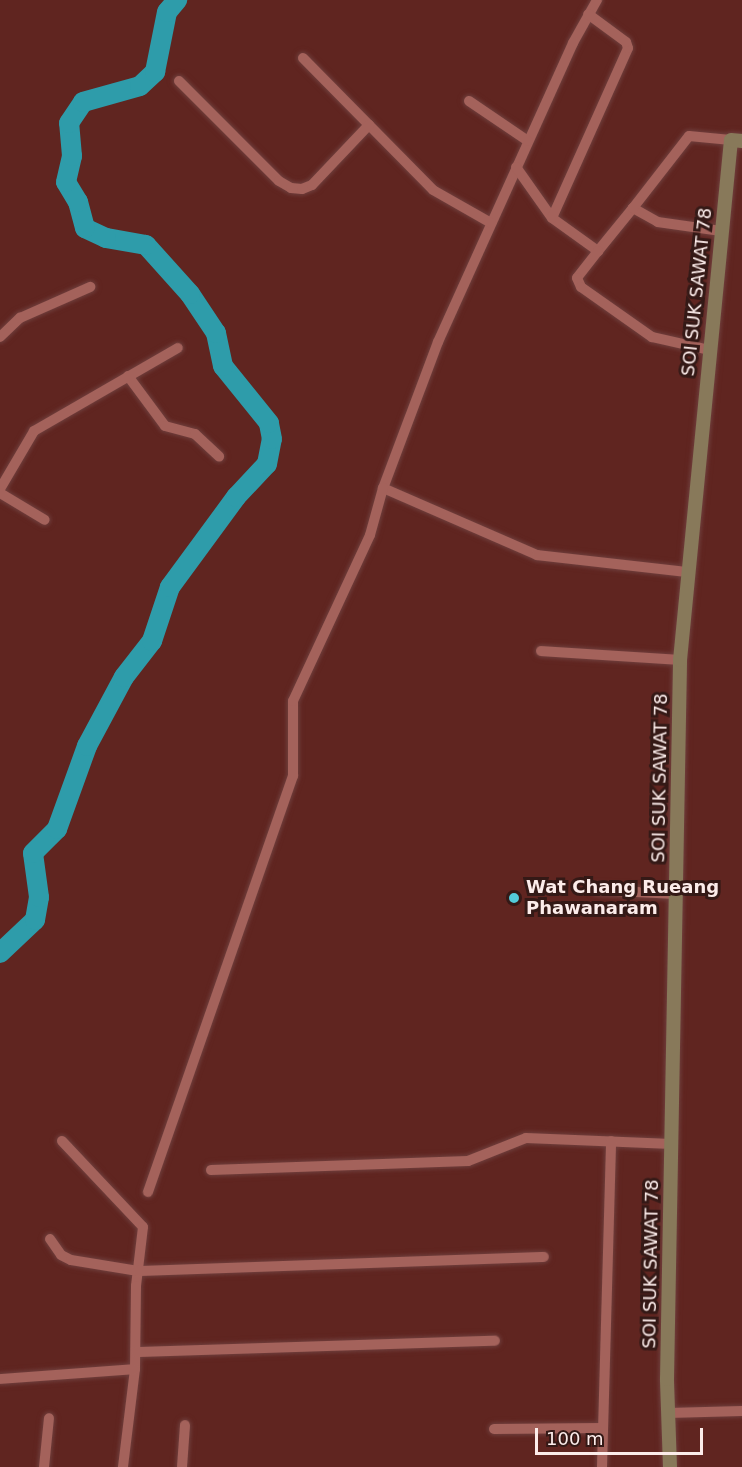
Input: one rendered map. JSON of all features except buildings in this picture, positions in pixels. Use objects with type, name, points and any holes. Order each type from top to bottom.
[{"type":"street","points":[[148,1192],[293,776],[293,701],[370,535],[383,488],[438,342],[528,141],[588,14],[597,0]]},
{"type":"street","points":[[552,218],[628,48],[621,38],[588,14]]},
{"type":"street","points":[[303,58],[433,189],[491,223]]},
{"type":"street","points":[[179,81],[279,181],[291,188],[302,189],[312,185],[369,125]]},
{"type":"street","points":[[470,101],[528,141]]},
{"type":"street","points":[[709,350],[652,337],[581,287],[577,278],[689,136],[736,140]]},
{"type":"street","name":"SOI SUK SAWAT 78","points":[[670,1467],[668,1413],[680,660],[686,572],[721,231],[736,140]]},
{"type":"street","points":[[516,167],[552,218],[598,252]]},
{"type":"street","points":[[633,208],[658,222],[721,231]]},
{"type":"street","points":[[0,338],[20,318],[90,287]]},
{"type":"street","points":[[45,520],[0,491],[34,430],[178,348]]},
{"type":"street","points":[[128,376],[165,426],[195,434],[219,456]]},
{"type":"street","points":[[383,488],[537,555],[686,572]]},
{"type":"street","points":[[541,651],[680,660]]},
{"type":"street","points":[[597,890],[676,894]]},
{"type":"street","points":[[211,1170],[468,1161],[526,1138],[672,1144]]},
{"type":"street","points":[[602,1467],[611,1141]]},
{"type":"street","points":[[62,1142],[143,1227],[138,1271],[135,1369],[123,1467]]},
{"type":"street","points":[[50,1239],[65,1258],[138,1271],[544,1257]]},
{"type":"street","points":[[136,1352],[495,1341]]},
{"type":"street","points":[[0,1379],[135,1369]]},
{"type":"street","points":[[668,1413],[742,1411]]},
{"type":"street","points":[[44,1467],[49,1418]]},
{"type":"street","points":[[182,1467],[185,1425]]},
{"type":"street","points":[[494,1429],[602,1428]]},
{"type":"waterway","points":[[0,953],[35,920],[39,897],[33,853],[57,829],[87,746],[124,677],[152,641],[170,587],[236,497],[267,464],[272,439],[269,423],[223,366],[216,333],[190,294],[146,245],[106,238],[85,228],[78,202],[66,182],[72,156],[69,123],[83,102],[140,86],[155,72],[167,12],[177,0]]},
{"type":"place","name":"Wat Chang Rueang Phawanaram","points":[[514,898]]}]
